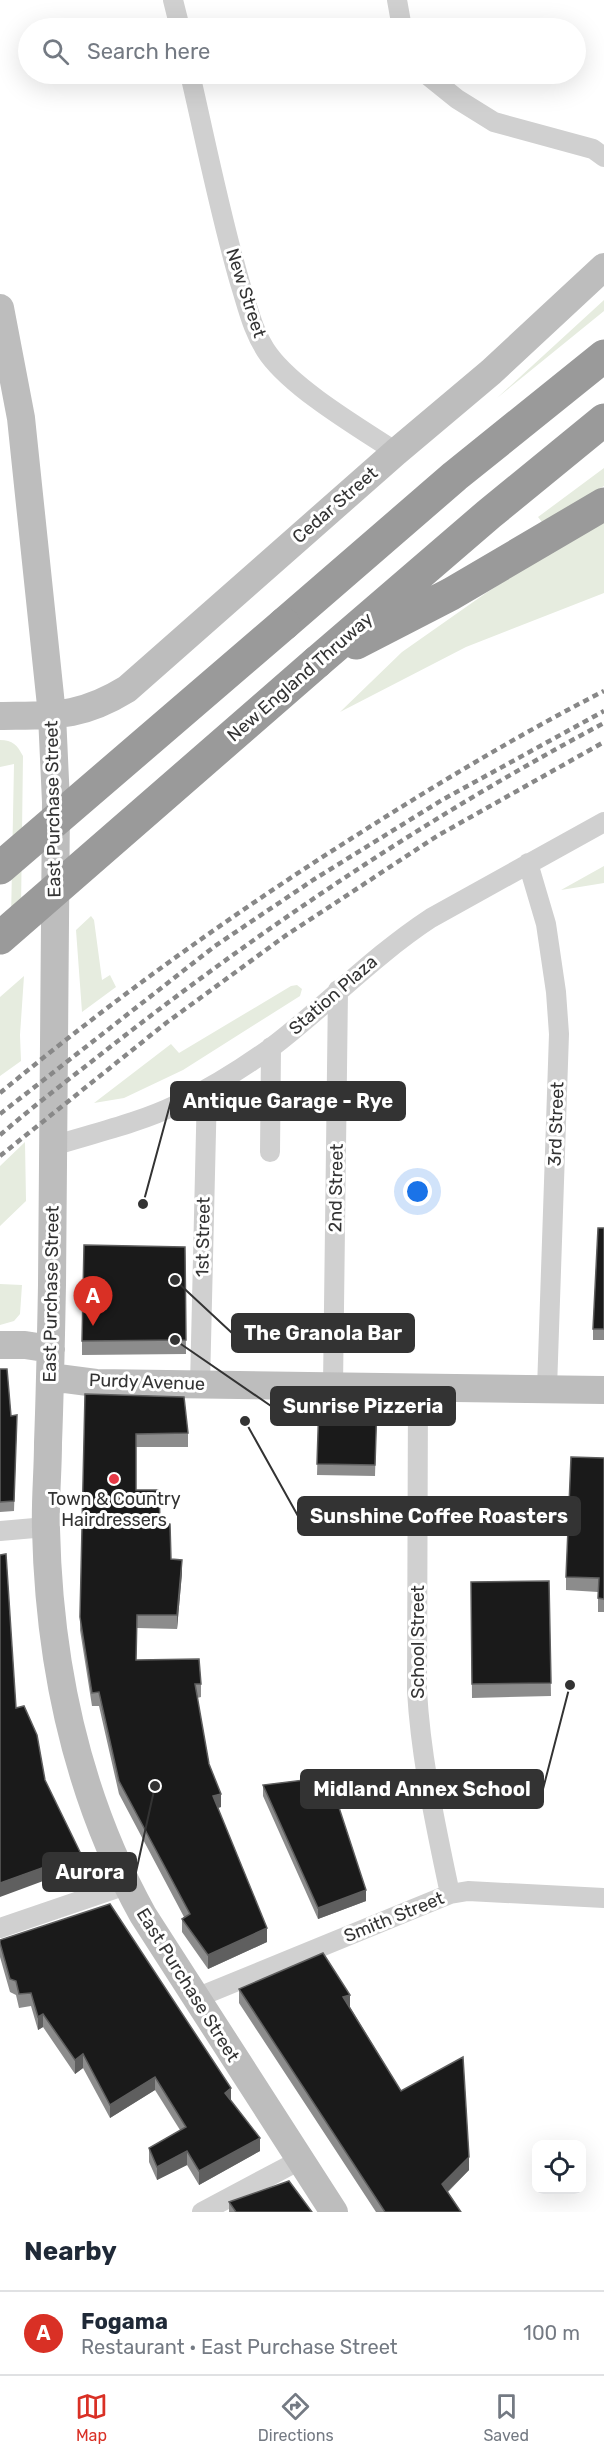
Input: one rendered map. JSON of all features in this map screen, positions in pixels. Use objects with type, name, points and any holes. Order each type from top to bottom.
[{"type":"highway","points":[[0,868],[455,476],[604,356]]},
{"type":"highway","name":"New England Thruway","points":[[0,938],[317,662],[498,507],[604,420]]},
{"type":"highway","points":[[317,662],[442,599],[604,504]]},
{"type":"main road","name":"Cedar Street","points":[[0,716],[52,715],[83,711],[105,702],[127,688],[396,452],[491,372],[604,267]]},
{"type":"main road","name":"East Purchase Street","points":[[0,308],[21,418],[52,715],[56,802],[51,1363],[46,1527],[53,1630],[59,1678],[70,1729],[96,1814],[126,1885],[334,2212]]},
{"type":"main road","name":"Purdy Avenue","points":[[0,1345],[25,1345],[51,1363],[96,1383],[604,1390]]},
{"type":"street","points":[[173,0],[178,18]]},
{"type":"street","points":[[397,0],[400,18]]},
{"type":"street","name":"New Street","points":[[192,84],[233,258],[256,335],[270,356],[290,377],[340,415],[396,452]]},
{"type":"street","points":[[438,84],[457,99],[494,122],[593,149],[604,157]]},
{"type":"street","name":"Station Plaza","points":[[53,1146],[140,1119],[207,1089],[271,1047],[405,935],[528,863],[604,822]]},
{"type":"street","name":"3rd Street","points":[[528,863],[546,924],[556,992],[559,1034],[547,1389]]},
{"type":"street","name":"2nd Street","points":[[333,1386],[339,990]]},
{"type":"street","points":[[270,1152],[271,1047]]},
{"type":"street","name":"1st Street","points":[[200,1384],[207,1089]]},
{"type":"street","name":"School Street","points":[[418,1388],[417,1691],[425,1774],[450,1894]]},
{"type":"street","points":[[0,1532],[46,1527]]},
{"type":"street","points":[[0,1928],[126,1885]]},
{"type":"street","name":"Smith Street","points":[[196,1998],[450,1894],[468,1891],[604,1898]]},
{"type":"street","points":[[202,2212],[300,2160]]},
{"type":"shaded area","points":[[604,300],[604,311],[497,398]]},
{"type":"shaded area","points":[[604,468],[604,486],[542,522],[538,517]]},
{"type":"shaded area","points":[[604,517],[604,593],[466,647],[340,712],[402,652],[486,593]]},
{"type":"shaded area","points":[[0,740],[14,744],[23,756],[21,909],[11,919],[14,764],[0,767]]},
{"type":"shaded area","points":[[604,866],[604,883],[561,890]]},
{"type":"shaded area","points":[[91,916],[94,920],[102,980],[110,975],[116,987],[82,1012],[76,930]]},
{"type":"shaded area","points":[[24,976],[20,1035],[21,1061],[0,1076],[0,997]]},
{"type":"shaded area","points":[[297,985],[302,989],[300,996],[183,1070],[124,1098],[94,1103],[171,1044],[179,1053],[291,986]]},
{"type":"shaded area","points":[[25,1142],[26,1201],[0,1226],[0,1166]]},
{"type":"shaded area","points":[[0,1284],[22,1285],[20,1314],[14,1321],[0,1325]]},
{"type":"building","points":[[598,1228],[604,1228],[604,1329],[593,1329]]},
{"type":"building","points":[[84,1245],[185,1247],[186,1340],[82,1341]]},
{"type":"building","points":[[0,1369],[7,1369],[11,1416],[17,1415],[14,1501],[0,1502]]},
{"type":"building","points":[[85,1394],[184,1397],[188,1433],[136,1434],[136,1490],[159,1490],[160,1522],[170,1524],[171,1559],[182,1560],[177,1615],[137,1615],[136,1660],[199,1659],[201,1684],[195,1684],[209,1764],[221,1794],[213,1796],[267,1928],[208,1955],[182,1919],[190,1914],[119,1781],[99,1692],[92,1693],[80,1617]]},
{"type":"building","points":[[319,1401],[377,1403],[375,1465],[317,1464]]},
{"type":"building","points":[[571,1457],[604,1458],[604,1599],[598,1598],[599,1578],[566,1577]]},
{"type":"building","points":[[6,1554],[16,1708],[24,1706],[37,1735],[45,1780],[81,1854],[0,1883],[0,1555]]},
{"type":"building","points":[[549,1581],[551,1683],[472,1684],[471,1582]]},
{"type":"building","points":[[329,1777],[366,1890],[318,1908],[263,1785]]},
{"type":"building","points":[[110,1904],[231,2088],[225,2093],[260,2138],[199,2171],[187,2151],[157,2167],[149,2148],[186,2127],[155,2077],[110,2105],[83,2054],[75,2060],[43,2014],[38,2017],[31,1993],[19,1994],[16,1981],[10,1979],[0,1940]]},
{"type":"building","points":[[323,1953],[350,1995],[343,1997],[401,2091],[463,2057],[469,2157],[442,2184],[461,2212],[385,2212],[239,1989]]},
{"type":"building","points":[[289,2181],[312,2212],[236,2212],[229,2202]]},
{"type":"railway","points":[[0,1093],[127,993],[304,869],[475,762],[604,691]]},
{"type":"railway","points":[[0,1114],[215,946],[313,880],[442,800],[604,711]]},
{"type":"railway","points":[[0,1135],[172,1000],[291,914],[476,795],[604,723]]},
{"type":"railway","points":[[0,1156],[166,1023],[285,936],[437,836],[604,742]]},
{"type":"place","name":"Antique Garage - Rye","points":[[143,1204]]},
{"type":"place","name":"The Granola Bar","points":[[175,1280]]},
{"type":"place","name":"Fogama","points":[[93,1326]]},
{"type":"place","name":"Sunrise Pizzeria","points":[[175,1340]]},
{"type":"place","name":"Sunshine Coffee Roasters","points":[[245,1421]]},
{"type":"place","name":"Town & Country Hairdressers","points":[[114,1479]]},
{"type":"place","name":"Midland Annex School","points":[[570,1685]]},
{"type":"place","name":"Aurora","points":[[155,1786]]}]
